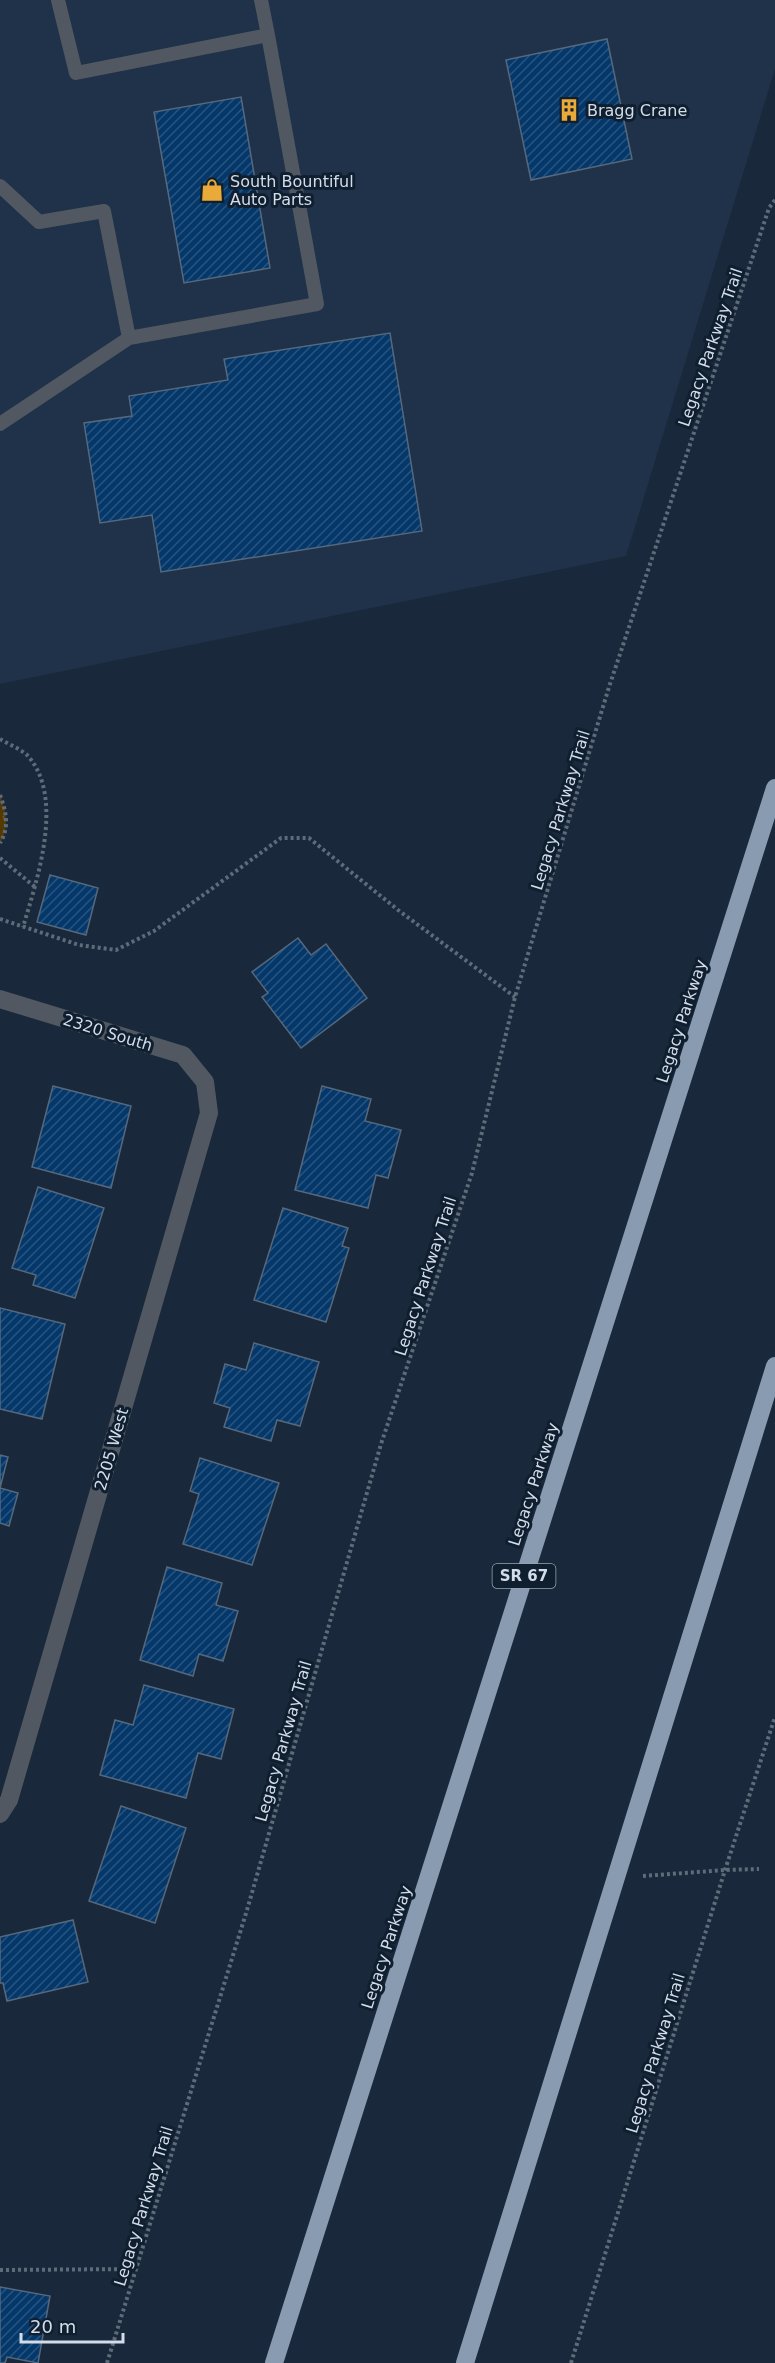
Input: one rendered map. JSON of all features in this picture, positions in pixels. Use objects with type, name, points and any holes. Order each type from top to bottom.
[{"type":"highway","name":"Legacy Parkway","points":[[274,2363],[775,788]]},
{"type":"highway","points":[[465,2363],[775,1366]]},
{"type":"street","name":"2320 South","points":[[0,999],[183,1055],[205,1082]]},
{"type":"street","name":"2205 West","points":[[0,1814],[9,1800],[210,1113],[205,1082]]},
{"type":"lane","points":[[58,0],[76,73],[268,35]]},
{"type":"lane","points":[[0,424],[129,338],[317,304],[261,0]]},
{"type":"lane","points":[[0,186],[39,222],[104,211],[129,338]]},
{"type":"path","name":"Legacy Parkway Trail","points":[[106,2363],[248,1910],[381,1444],[472,1173],[515,997],[609,687],[765,219],[775,200]]},
{"type":"path","points":[[0,739],[27,755],[42,779],[46,818],[42,861],[23,927]]},
{"type":"path","points":[[0,795],[6,810],[7,825],[0,843]]},
{"type":"path","points":[[0,919],[79,945],[116,950],[154,931],[281,838],[309,838],[398,910],[515,997]]},
{"type":"path","points":[[0,858],[35,887]]},
{"type":"path","name":"Legacy Parkway Trail","points":[[571,2363],[775,1717]]},
{"type":"path","points":[[616,1878],[759,1869]]},
{"type":"path","points":[[0,2270],[136,2269]]},
{"type":"shaded area","points":[[0,0],[775,0],[775,69],[626,556],[0,684]]},
{"type":"green space","points":[[0,795],[6,819],[5,831],[0,843]]},
{"type":"building","name":"Bragg Crane","points":[[607,39],[632,159],[531,180],[506,60]]},
{"type":"building","name":"South Bountiful Auto Parts","points":[[241,97],[270,268],[184,283],[154,112]]},
{"type":"building","points":[[390,333],[422,531],[161,572],[152,515],[100,523],[84,423],[132,416],[129,396],[228,380],[224,359]]},
{"type":"building","points":[[50,875],[98,888],[86,935],[37,922]]},
{"type":"building","points":[[298,938],[311,955],[326,944],[367,998],[301,1048],[262,997],[268,993],[252,972]]},
{"type":"building","points":[[53,1086],[131,1106],[111,1188],[32,1167]]},
{"type":"building","points":[[322,1086],[371,1099],[365,1121],[401,1130],[388,1178],[376,1175],[368,1208],[295,1190]]},
{"type":"building","points":[[38,1187],[104,1208],[75,1298],[33,1285],[36,1275],[12,1268]]},
{"type":"building","points":[[283,1208],[348,1228],[342,1246],[349,1248],[326,1322],[254,1300]]},
{"type":"building","points":[[0,1308],[65,1324],[42,1419],[0,1409]]},
{"type":"building","points":[[254,1343],[319,1362],[300,1426],[277,1420],[271,1441],[224,1427],[230,1408],[214,1403],[225,1364],[246,1370]]},
{"type":"building","points":[[0,1455],[8,1457],[0,1488]]},
{"type":"building","points":[[200,1458],[279,1483],[252,1565],[183,1544],[199,1494],[190,1491]]},
{"type":"building","points":[[0,1488],[18,1493],[9,1526],[0,1523]]},
{"type":"building","points":[[167,1567],[222,1583],[216,1605],[238,1611],[223,1661],[199,1654],[193,1676],[140,1660]]},
{"type":"building","points":[[144,1685],[234,1709],[221,1759],[198,1753],[186,1798],[100,1775],[115,1720],[133,1725]]},
{"type":"building","points":[[121,1806],[186,1828],[155,1923],[89,1901]]},
{"type":"building","points":[[73,1920],[88,1982],[7,2001],[3,1983],[0,1983],[0,1937]]},
{"type":"building","points":[[0,2287],[50,2296],[38,2363],[7,2357],[5,2363],[0,2363]]},
{"type":"place","name":"Bragg Crane","points":[[569,110]]},
{"type":"place","name":"South Bountiful Auto Parts","points":[[212,190]]}]
